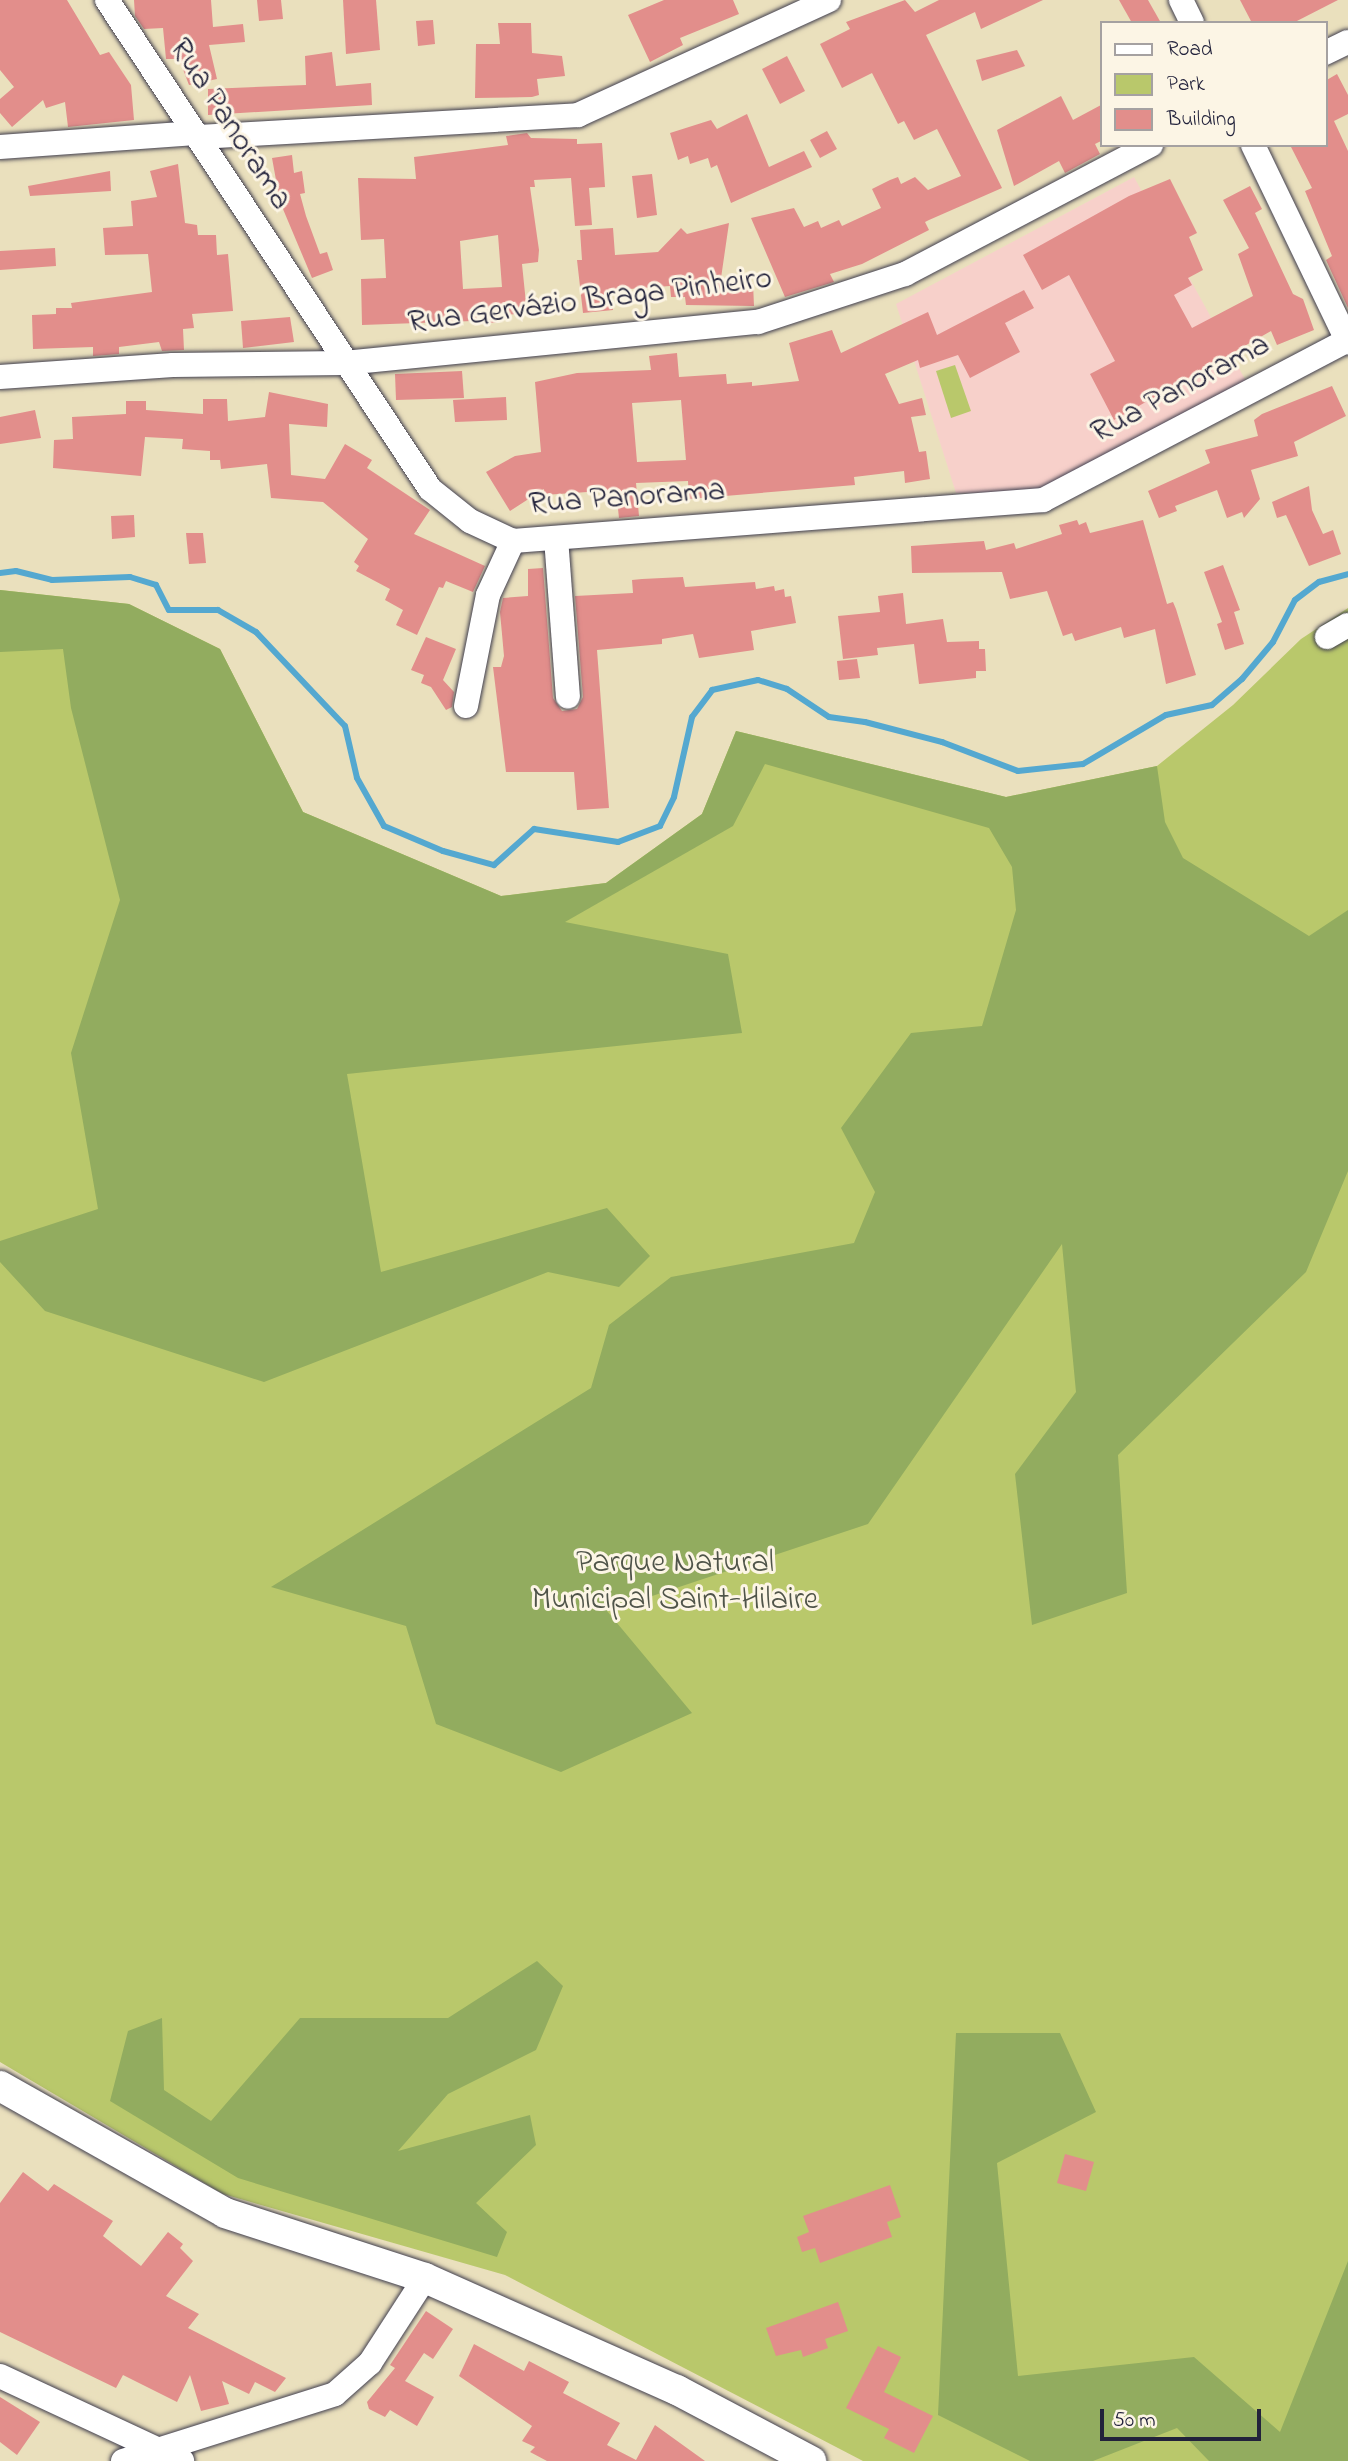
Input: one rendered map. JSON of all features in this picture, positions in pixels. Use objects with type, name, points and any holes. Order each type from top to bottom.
[{"type":"main road","points":[[0,2086],[225,2213],[425,2278],[677,2390],[811,2461]]},
{"type":"street","name":"Rua Panorama","points":[[107,0],[429,489],[470,522],[513,541],[1043,500],[1348,341]]},
{"type":"street","points":[[0,147],[578,116],[829,0]]},
{"type":"street","points":[[1181,0],[1191,21]]},
{"type":"street","points":[[1327,52],[1348,41]]},
{"type":"street","name":"Rua Gervázio Braga Pinheiro","points":[[0,377],[173,365],[344,363],[758,322],[905,274],[1147,147]]},
{"type":"street","points":[[1254,147],[1348,341]]},
{"type":"street","points":[[556,538],[568,697]]},
{"type":"street","points":[[466,706],[488,596],[513,541]]},
{"type":"street","points":[[123,2461],[335,2394],[353,2382],[425,2278]]},
{"type":"street","points":[[0,2376],[182,2461]]},
{"type":"shaded area","points":[[1134,177],[1247,383],[1041,492],[956,493],[896,304]]},
{"type":"green space","points":[[955,365],[971,411],[951,418],[936,371]]},
{"type":"green space","name":"Parque Natural Municipal Saint-Hilaire","points":[[0,590],[129,604],[220,649],[303,812],[501,896],[606,883],[702,814],[736,731],[1006,797],[1157,766],[1233,705],[1301,639],[1348,608],[1348,2461],[863,2461],[505,2275],[223,2194],[0,2062]]},
{"type":"green space","points":[[0,590],[129,604],[220,649],[303,812],[501,896],[606,883],[702,814],[736,731],[1006,797],[1157,766],[1165,822],[1183,858],[1309,936],[1348,910],[1348,1171],[1306,1272],[1118,1455],[1127,1593],[1032,1625],[1015,1474],[1076,1392],[1062,1244],[868,1524],[607,1611],[692,1713],[561,1772],[436,1724],[406,1626],[271,1587],[591,1388],[609,1325],[671,1277],[854,1243],[875,1192],[841,1128],[911,1033],[982,1026],[1016,910],[1012,867],[989,828],[765,764],[733,826],[565,922],[728,954],[742,1033],[347,1074],[381,1272],[607,1208],[650,1256],[619,1287],[548,1272],[264,1382],[45,1311],[0,1262],[0,1241],[98,1209],[71,1053],[120,900],[71,708],[63,649],[0,652]]},
{"type":"green space","points":[[537,1961],[563,1986],[536,2050],[448,2094],[398,2151],[530,2115],[536,2145],[476,2203],[507,2232],[497,2257],[238,2178],[110,2101],[128,2031],[162,2018],[164,2090],[211,2121],[300,2018],[448,2018]]},
{"type":"green space","points":[[956,2033],[1060,2033],[1096,2112],[997,2163],[1018,2376],[1194,2357],[1280,2432],[1348,2261],[1348,2461],[1209,2461],[1177,2428],[1093,2461],[1030,2461],[938,2415]]},
{"type":"building","points":[[0,0],[67,0],[100,55],[109,52],[131,85],[134,120],[68,127],[65,102],[46,108],[43,100],[12,127],[0,113],[0,99],[14,87],[0,70]]},
{"type":"building","points":[[134,0],[211,0],[213,27],[243,24],[245,42],[209,45],[217,79],[189,85],[179,59],[166,59],[163,28],[144,29],[135,16]]},
{"type":"building","points":[[257,0],[281,0],[283,19],[259,21]]},
{"type":"building","points":[[343,0],[376,0],[380,50],[346,54]]},
{"type":"building","points":[[664,0],[733,0],[739,14],[680,38],[683,45],[650,62],[628,15]]},
{"type":"building","points":[[905,0],[915,12],[939,0],[1043,0],[981,29],[975,12],[926,35],[1002,188],[925,222],[929,230],[862,264],[830,274],[834,282],[785,297],[751,218],[794,208],[804,227],[818,221],[821,228],[839,220],[842,226],[881,208],[872,189],[890,180],[898,177],[901,184],[915,177],[928,190],[961,176],[937,129],[914,140],[904,121],[898,124],[872,73],[842,88],[820,44],[850,29],[846,22]]},
{"type":"building","points":[[1119,0],[1148,0],[1160,21],[1131,21]]},
{"type":"building","points":[[1240,0],[1338,0],[1297,21],[1251,21]]},
{"type":"building","points":[[433,20],[435,44],[418,46],[416,21]]},
{"type":"building","points":[[498,23],[531,23],[532,53],[562,56],[565,76],[537,79],[539,95],[532,97],[475,98],[476,44],[500,44]]},
{"type":"building","points":[[1017,50],[1025,66],[982,81],[976,60]]},
{"type":"building","points":[[332,52],[336,86],[371,83],[372,105],[208,115],[208,89],[306,85],[305,56]]},
{"type":"building","points":[[787,56],[805,91],[780,104],[762,69]]},
{"type":"building","points":[[1337,74],[1348,95],[1348,114],[1334,121],[1348,151],[1348,308],[1326,260],[1332,256],[1305,191],[1312,188],[1291,147],[1327,147],[1327,80]]},
{"type":"building","points":[[1061,96],[1073,120],[1100,106],[1100,142],[1095,144],[1100,154],[1065,173],[1059,161],[1014,186],[997,130]]},
{"type":"building","points":[[747,114],[769,167],[804,151],[812,167],[731,203],[717,165],[711,168],[708,158],[690,164],[688,156],[678,160],[670,133],[711,120],[717,129]]},
{"type":"building","points":[[827,131],[837,149],[820,158],[810,140]]},
{"type":"building","points":[[527,133],[531,138],[577,139],[577,144],[602,143],[605,187],[589,188],[592,225],[575,226],[571,178],[534,180],[535,187],[530,187],[539,250],[538,262],[522,264],[527,313],[504,315],[499,322],[474,325],[473,321],[362,325],[361,279],[386,278],[384,239],[361,240],[358,178],[416,179],[414,157],[508,145],[506,136]],"holes":[[[498,235],[502,287],[463,289],[460,241]]]},
{"type":"building","points":[[292,155],[294,173],[302,171],[305,193],[300,194],[306,216],[320,254],[327,252],[333,270],[312,278],[280,202],[272,158]]},
{"type":"building","points":[[178,164],[185,223],[197,225],[198,235],[216,235],[217,255],[228,254],[233,311],[192,314],[194,328],[183,329],[184,350],[162,351],[159,342],[119,347],[119,354],[93,356],[93,347],[33,349],[32,315],[56,314],[56,308],[72,308],[71,303],[152,292],[148,254],[105,255],[103,228],[133,226],[131,201],[157,197],[150,171]]},
{"type":"building","points":[[110,171],[111,191],[30,196],[28,186]]},
{"type":"building","points":[[652,174],[657,215],[637,218],[632,176]]},
{"type":"building","points":[[1170,179],[1197,233],[1189,237],[1203,270],[1188,278],[1192,285],[1174,295],[1192,328],[1253,296],[1238,254],[1249,248],[1223,200],[1250,186],[1262,209],[1255,213],[1293,294],[1303,299],[1314,330],[1277,345],[1271,331],[1114,420],[1090,374],[1115,361],[1069,275],[1042,290],[1023,255],[1129,196]]},
{"type":"building","points":[[729,223],[720,285],[753,283],[754,306],[686,305],[685,297],[671,297],[670,286],[616,290],[611,293],[613,310],[583,313],[577,260],[582,260],[580,230],[613,228],[615,255],[658,252],[681,228],[687,234]]},
{"type":"building","points":[[55,248],[56,266],[0,270],[0,251]]},
{"type":"building","points":[[1024,290],[1034,308],[1005,323],[1020,352],[970,378],[958,355],[920,368],[918,360],[885,374],[899,404],[922,398],[926,415],[911,417],[919,452],[926,451],[930,479],[905,483],[904,471],[854,477],[855,485],[689,499],[688,481],[636,483],[639,516],[619,518],[616,490],[544,495],[544,489],[510,511],[486,472],[515,456],[541,452],[535,382],[577,373],[651,370],[649,356],[677,353],[679,377],[726,374],[727,384],[752,382],[752,386],[799,381],[789,343],[832,330],[841,353],[928,312],[937,335]],"holes":[[[681,400],[686,460],[637,462],[632,403]]]},
{"type":"building","points":[[290,317],[294,342],[243,348],[241,321]]},
{"type":"building","points":[[462,371],[464,398],[396,400],[395,374]]},
{"type":"building","points":[[1332,386],[1346,416],[1294,442],[1298,456],[1251,470],[1260,499],[1244,518],[1242,512],[1227,518],[1217,490],[1175,506],[1177,511],[1159,518],[1148,491],[1210,463],[1205,450],[1258,436],[1254,420],[1262,414]]},
{"type":"building","points":[[269,392],[328,404],[327,427],[289,424],[291,475],[325,479],[345,444],[372,460],[367,468],[430,510],[414,534],[485,566],[473,592],[446,581],[443,588],[439,587],[417,635],[396,625],[403,610],[385,600],[390,589],[356,571],[359,566],[354,562],[368,539],[323,502],[271,498],[267,464],[221,469],[220,460],[210,460],[210,451],[182,449],[183,439],[145,437],[141,476],[53,468],[54,440],[73,439],[72,417],[126,414],[126,401],[146,401],[146,410],[203,414],[203,399],[227,399],[228,421],[265,417]]},
{"type":"building","points":[[506,397],[507,420],[455,422],[453,400]]},
{"type":"building","points":[[35,410],[41,438],[0,444],[0,417]]},
{"type":"building","points":[[1309,486],[1312,510],[1323,534],[1333,530],[1341,554],[1309,566],[1286,515],[1277,518],[1272,502]]},
{"type":"building","points":[[134,515],[135,537],[112,539],[111,516]]},
{"type":"building","points":[[1077,520],[1079,525],[1086,522],[1090,533],[1143,520],[1167,604],[1173,602],[1176,609],[1196,675],[1166,684],[1155,629],[1124,638],[1121,627],[1075,641],[1072,633],[1063,636],[1047,591],[1010,599],[1002,572],[912,573],[911,546],[984,541],[986,550],[1014,543],[1016,549],[1062,534],[1059,525]]},
{"type":"building","points":[[186,533],[203,533],[206,563],[189,564]]},
{"type":"building","points":[[1223,565],[1240,610],[1234,612],[1244,644],[1225,650],[1217,624],[1222,622],[1204,572]]},
{"type":"building","points":[[543,568],[553,698],[562,711],[577,709],[583,697],[575,596],[633,593],[632,580],[642,579],[683,577],[685,587],[755,582],[756,589],[774,586],[775,591],[784,589],[785,597],[791,596],[796,623],[751,631],[754,650],[699,658],[693,634],[662,639],[662,644],[597,650],[609,808],[577,810],[574,772],[506,772],[493,667],[501,667],[504,656],[500,612],[503,598],[528,596],[528,569]]},
{"type":"building","points":[[903,593],[906,624],[943,619],[947,642],[979,641],[979,649],[985,649],[986,671],[976,671],[976,678],[919,684],[914,644],[877,648],[878,655],[843,659],[838,616],[880,612],[878,596]]},
{"type":"building","points":[[426,637],[456,649],[443,680],[454,692],[452,707],[446,710],[431,687],[421,683],[424,675],[411,670]]},
{"type":"building","points":[[857,659],[860,678],[839,680],[837,661]]},
{"type":"building","points":[[1065,2154],[1094,2162],[1086,2191],[1057,2183]]},
{"type":"building","points":[[23,2172],[48,2191],[54,2184],[113,2221],[103,2236],[141,2266],[168,2232],[183,2244],[180,2248],[193,2261],[166,2296],[199,2314],[188,2328],[286,2378],[275,2392],[255,2382],[249,2394],[222,2381],[229,2404],[201,2411],[190,2375],[177,2402],[123,2375],[116,2388],[0,2332],[0,2203]]},
{"type":"building","points":[[890,2185],[901,2217],[887,2222],[892,2237],[820,2263],[815,2248],[802,2252],[797,2237],[809,2232],[803,2216]]},
{"type":"building","points":[[838,2302],[848,2331],[825,2339],[828,2348],[803,2357],[801,2350],[776,2356],[766,2328]]},
{"type":"building","points":[[426,2311],[453,2329],[433,2359],[424,2353],[405,2381],[434,2397],[417,2426],[390,2410],[385,2417],[369,2409],[367,2402],[395,2368],[390,2365]]},
{"type":"building","points":[[474,2344],[524,2371],[529,2361],[569,2382],[563,2393],[620,2423],[607,2445],[636,2460],[655,2425],[705,2461],[547,2461],[530,2452],[535,2447],[522,2441],[532,2426],[459,2376]]},
{"type":"building","points":[[878,2346],[901,2357],[884,2392],[933,2416],[914,2453],[884,2438],[889,2429],[846,2408]]},
{"type":"building","points":[[0,2397],[40,2422],[17,2455],[0,2442]]},
{"type":"waterway","points":[[0,573],[16,571],[52,580],[130,577],[156,585],[169,610],[218,610],[256,632],[345,726],[357,778],[384,826],[443,851],[494,865],[534,829],[618,842],[660,826],[674,797],[692,717],[712,690],[758,680],[787,689],[829,717],[865,722],[942,742],[1018,771],[1083,764],[1166,715],[1212,705],[1242,679],[1273,642],[1295,600],[1319,582],[1348,574]]}]
